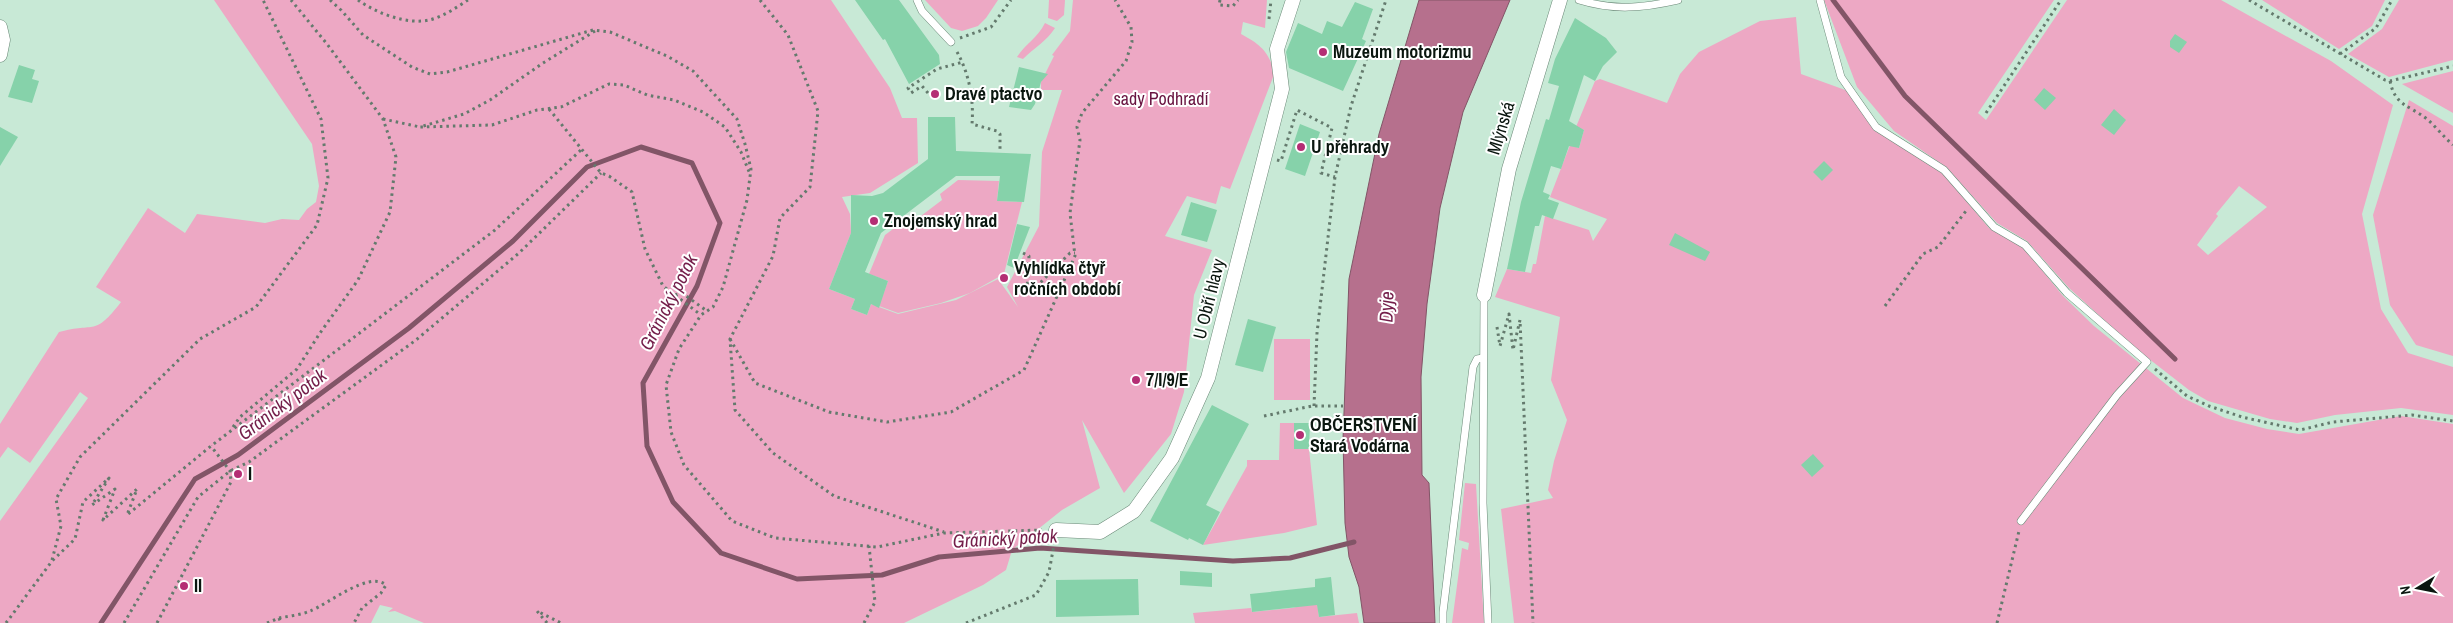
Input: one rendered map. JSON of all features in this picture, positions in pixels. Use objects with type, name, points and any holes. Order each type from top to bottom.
[{"type":"street","name":"U Obří hlavy","points":[[1055,534],[1100,532],[1134,511],[1172,458],[1208,378],[1282,89],[1277,48],[1293,0]]},
{"type":"street","name":"Mlýnská","points":[[1484,295],[1509,169],[1560,0]]},
{"type":"street","points":[[0,27],[3,40],[0,55]]},
{"type":"lane","points":[[917,0],[922,11],[951,42]]},
{"type":"lane","points":[[1580,0],[1602,7],[1646,7],[1678,0]]},
{"type":"lane","points":[[1820,0],[1841,77],[1876,127],[1944,170],[1994,227],[2025,245],[2067,293],[2147,362],[2117,395],[2021,521]]},
{"type":"lane","points":[[1484,295],[1483,502],[1488,623]]},
{"type":"lane","points":[[1443,623],[1442,612],[1472,367],[1477,359],[1484,358]]},
{"type":"path","points":[[52,561],[62,526],[56,499],[80,457],[200,339],[256,307],[317,225],[328,178],[321,119],[263,0]]},
{"type":"path","points":[[232,430],[240,417],[297,369],[358,280],[390,212],[396,157],[383,119],[327,44],[291,0]]},
{"type":"path","points":[[330,0],[363,35],[412,67],[430,74],[447,72],[596,31],[610,32],[667,56],[693,71],[737,119],[745,144],[750,175],[747,200],[723,287],[712,307],[701,315],[679,349],[666,385],[671,432],[684,465],[732,521],[775,538],[877,546],[944,533],[1055,534],[1050,566],[1036,595],[966,623]]},
{"type":"path","points":[[358,0],[385,14],[412,20],[429,20],[468,0]]},
{"type":"path","points":[[760,0],[788,35],[818,111],[810,187],[780,218],[773,256],[730,338],[734,410],[773,453],[834,496],[944,533]]},
{"type":"path","points":[[951,42],[991,27],[1012,0]]},
{"type":"path","points":[[730,338],[755,383],[829,412],[887,422],[952,412],[1024,370],[1075,253],[1070,213],[1080,140],[1077,127],[1082,113],[1126,61],[1132,42],[1131,27],[1114,0]]},
{"type":"path","points":[[1220,0],[1219,5],[1233,6],[1238,0]]},
{"type":"path","points":[[1314,406],[1317,332],[1335,177],[1351,106],[1386,0]]},
{"type":"path","points":[[1986,113],[2061,0]]},
{"type":"path","points":[[2249,0],[2385,80],[2390,81],[2453,66]]},
{"type":"path","points":[[2340,55],[2376,28],[2392,0]]},
{"type":"path","points":[[420,127],[464,114],[490,100],[544,63],[596,31]]},
{"type":"path","points":[[928,92],[922,86],[911,93],[908,88],[937,69],[964,64],[973,108],[972,124],[997,131],[1000,134],[1000,152]]},
{"type":"path","points":[[2390,81],[2392,90],[2401,104],[2416,111],[2429,121],[2453,145]]},
{"type":"path","points":[[383,119],[420,127],[492,125],[549,108],[561,107],[609,84],[624,85],[647,95],[674,100],[703,112],[725,127],[741,152],[750,175]]},
{"type":"path","points":[[549,108],[601,173],[609,176],[632,192],[645,249],[663,286],[701,315]]},
{"type":"path","points":[[1264,158],[1281,161],[1297,110],[1332,128],[1321,173],[1335,177]]},
{"type":"path","points":[[6,623],[52,561],[75,539],[83,502],[109,478],[92,505],[115,489],[103,520],[138,489],[127,515],[232,430],[495,230],[582,150]]},
{"type":"path","points":[[124,623],[198,497],[230,471],[249,462],[416,340],[519,253],[601,173]]},
{"type":"path","points":[[1885,306],[1923,254],[1938,247],[1972,203]]},
{"type":"path","points":[[1024,253],[1029,256],[1027,291],[1029,291],[1036,287],[1070,253],[1075,253]]},
{"type":"path","points":[[674,295],[682,293],[707,311]]},
{"type":"path","points":[[1496,317],[1500,346],[1509,314],[1513,350],[1520,320],[1533,623]]},
{"type":"path","points":[[2147,362],[2187,396],[2209,406],[2242,417],[2300,430],[2333,422],[2412,415],[2453,421]]},
{"type":"path","points":[[1264,416],[1314,406],[1343,406]]},
{"type":"path","points":[[157,623],[231,482],[230,471],[212,446]]},
{"type":"path","points":[[1997,623],[2021,521]]},
{"type":"path","points":[[864,623],[875,602],[869,546]]},
{"type":"path","points":[[267,623],[279,618],[311,611],[339,595],[373,580],[383,582],[386,585],[381,593],[362,608],[354,623]]},
{"type":"path","points":[[547,623],[538,611],[561,623]]},
{"type":"path","points":[[279,618],[281,623]]},
{"type":"green space","name":"sady Podhradí","points":[[214,0],[831,0],[890,88],[902,118],[917,118],[918,163],[870,193],[842,197],[850,214],[851,233],[829,289],[855,299],[851,309],[867,315],[871,304],[898,314],[956,300],[998,279],[1018,307],[1007,287],[1039,226],[1042,152],[1062,90],[1041,90],[1041,82],[1054,56],[1052,55],[1070,31],[1073,0],[1267,0],[1265,28],[1243,22],[1241,34],[1254,41],[1266,53],[1275,72],[1230,189],[1221,186],[1216,204],[1187,196],[1165,236],[1212,250],[1194,295],[1184,392],[1171,434],[1124,493],[1082,420],[1100,488],[1062,510],[1012,550],[1006,570],[983,585],[904,623],[424,623],[395,611],[388,612],[393,608],[380,605],[371,623],[0,623],[0,521],[88,398],[80,392],[30,463],[8,447],[0,458],[0,424],[59,332],[99,324],[121,302],[96,287],[148,208],[185,233],[197,214],[265,223],[282,219],[299,220],[307,209],[316,202],[319,186],[312,144]]},
{"type":"green space","points":[[925,0],[998,0],[978,26],[962,31],[951,28]]},
{"type":"green space","points":[[1049,0],[1065,0],[1064,15],[1057,21],[1048,18]]},
{"type":"green space","points":[[1824,0],[2054,0],[1978,113],[1986,120],[2067,0],[2221,0],[2331,61],[2393,105],[2362,214],[2381,309],[2408,353],[2453,367],[2453,415],[2401,408],[2335,415],[2297,423],[2270,419],[2208,401],[2189,390],[2135,348],[2069,288],[2027,241],[1997,223],[1946,167],[1894,131],[1857,87]],"holes":[[[2239,186],[2267,207],[2208,255],[2197,245],[2218,216],[2216,214]]]},
{"type":"green space","points":[[2262,0],[2385,0],[2372,26],[2339,49]]},
{"type":"green space","points":[[2399,0],[2453,0],[2453,60],[2389,77],[2348,54],[2382,29]]},
{"type":"green space","points":[[1796,17],[1801,74],[1848,91],[1876,123],[1942,172],[1989,228],[2023,247],[2063,296],[2094,326],[2183,398],[2225,418],[2267,429],[2299,434],[2401,416],[2453,424],[2453,623],[1514,623],[1501,509],[1553,498],[1548,490],[1554,461],[1567,420],[1551,380],[1560,317],[1495,297],[1507,269],[1531,273],[1533,264],[1536,264],[1545,216],[1589,230],[1593,241],[1607,219],[1550,197],[1570,145],[1579,148],[1584,130],[1576,127],[1595,81],[1600,79],[1667,103],[1680,74],[1699,52],[1760,21]]},
{"type":"green space","points":[[1045,23],[1055,28],[1052,33],[1023,59],[1017,57],[1039,33]]},
{"type":"green space","points":[[2453,71],[2453,113],[2402,84]]},
{"type":"green space","points":[[2409,100],[2453,126],[2453,356],[2416,345],[2390,305],[2373,215]]},
{"type":"green space","points":[[958,180],[999,181],[997,201],[1022,202],[1004,274],[970,293],[941,303],[898,313],[879,306],[888,281],[869,274],[885,235],[905,220],[909,225],[942,200],[940,194]]},
{"type":"green space","points":[[1274,339],[1310,339],[1310,400],[1274,400]]},
{"type":"green space","points":[[1280,423],[1294,423],[1294,449],[1309,449],[1317,525],[1284,533],[1203,545],[1247,466],[1247,460],[1279,460]]},
{"type":"green space","points":[[1465,483],[1476,484],[1484,623],[1452,623],[1462,548],[1468,550],[1469,543],[1459,540]]},
{"type":"green space","points":[[1317,602],[1319,617],[1357,613],[1359,623],[1195,623],[1193,613],[1251,608],[1252,612],[1292,608]]},
{"type":"water","name":"Dyje","points":[[1419,0],[1510,0],[1463,112],[1440,208],[1427,304],[1421,377],[1422,475],[1429,483],[1435,623],[1364,623],[1359,587],[1349,557],[1345,523],[1343,439],[1349,279],[1379,134]]},
{"type":"building","points":[[855,0],[899,0],[939,55],[940,64],[909,84],[885,39],[883,40]]},
{"type":"building","name":"Muzeum motorizmu","points":[[1355,2],[1373,9],[1362,39],[1366,41],[1343,91],[1289,68],[1286,52],[1298,23],[1322,34],[1327,21],[1342,27]]},
{"type":"building","points":[[1575,18],[1606,38],[1617,52],[1603,66],[1595,81],[1584,75],[1569,121],[1584,130],[1579,148],[1569,146],[1561,169],[1551,166],[1543,192],[1550,195],[1548,199],[1559,203],[1553,219],[1542,215],[1539,226],[1535,226],[1525,272],[1507,269],[1521,202],[1546,119],[1549,120],[1559,86],[1548,83],[1555,59]]},
{"type":"building","points":[[2175,34],[2187,42],[2179,53],[2170,47],[2170,41]]},
{"type":"building","points":[[19,65],[35,70],[32,79],[39,81],[32,103],[8,97]]},
{"type":"building","points":[[1019,67],[1048,74],[1041,82],[1035,104],[1031,110],[1009,107]]},
{"type":"building","points":[[2044,88],[2056,98],[2045,110],[2034,100]]},
{"type":"building","points":[[2114,109],[2126,120],[2114,135],[2101,125]]},
{"type":"building","name":"Znojemský hrad","points":[[928,117],[955,117],[956,151],[1031,154],[1024,202],[997,201],[1000,176],[956,176],[881,233],[865,272],[888,281],[879,308],[871,304],[867,315],[851,309],[855,299],[829,289],[851,233],[851,195],[872,196],[883,193],[928,159]]},
{"type":"building","points":[[1300,124],[1320,132],[1305,176],[1285,169]]},
{"type":"building","points":[[0,127],[18,137],[0,166]]},
{"type":"building","points":[[1824,161],[1833,170],[1822,181],[1813,172]]},
{"type":"building","points":[[1191,202],[1217,210],[1207,242],[1181,235]]},
{"type":"building","points":[[1017,224],[1030,227],[1014,268],[1007,265]]},
{"type":"building","points":[[1675,233],[1710,252],[1705,261],[1669,245]]},
{"type":"building","points":[[1248,319],[1276,327],[1263,372],[1235,365]]},
{"type":"building","points":[[1212,405],[1249,424],[1206,505],[1220,512],[1203,545],[1189,538],[1188,540],[1150,521]]},
{"type":"building","points":[[1294,423],[1310,423],[1309,449],[1294,449]]},
{"type":"building","points":[[1813,454],[1824,466],[1812,477],[1801,465]]},
{"type":"building","points":[[1180,571],[1212,573],[1212,587],[1180,585]]},
{"type":"building","points":[[1331,577],[1335,615],[1319,617],[1317,605],[1252,612],[1250,594],[1315,587],[1315,579]]},
{"type":"building","points":[[1138,579],[1139,615],[1056,617],[1056,580]]},
{"type":"waterway","points":[[1833,0],[1905,96],[2175,359]]},
{"type":"waterway","name":"Gránický potok","points":[[101,623],[195,479],[238,455],[409,328],[513,241],[587,167],[641,147],[692,163],[720,223],[697,286],[643,383],[647,446],[673,502],[721,553],[797,579],[882,575],[939,557],[1040,548],[1233,561],[1290,558],[1354,542]]},
{"type":"place","name":"Muzeum motorizmu","points":[[1323,52]]},
{"type":"place","name":"Dravé ptactvo","points":[[935,94]]},
{"type":"place","name":"U přehrady","points":[[1301,147]]},
{"type":"place","name":"Znojemský hrad","points":[[874,221]]},
{"type":"place","name":"Vyhlídka čtyř ročních období","points":[[1004,278]]},
{"type":"place","name":"7/I/9/E","points":[[1136,380]]},
{"type":"place","name":"OBČERSTVENÍ Stará Vodárna","points":[[1300,435]]},
{"type":"place","name":"I","points":[[238,474]]},
{"type":"place","name":"II","points":[[184,586]]}]
